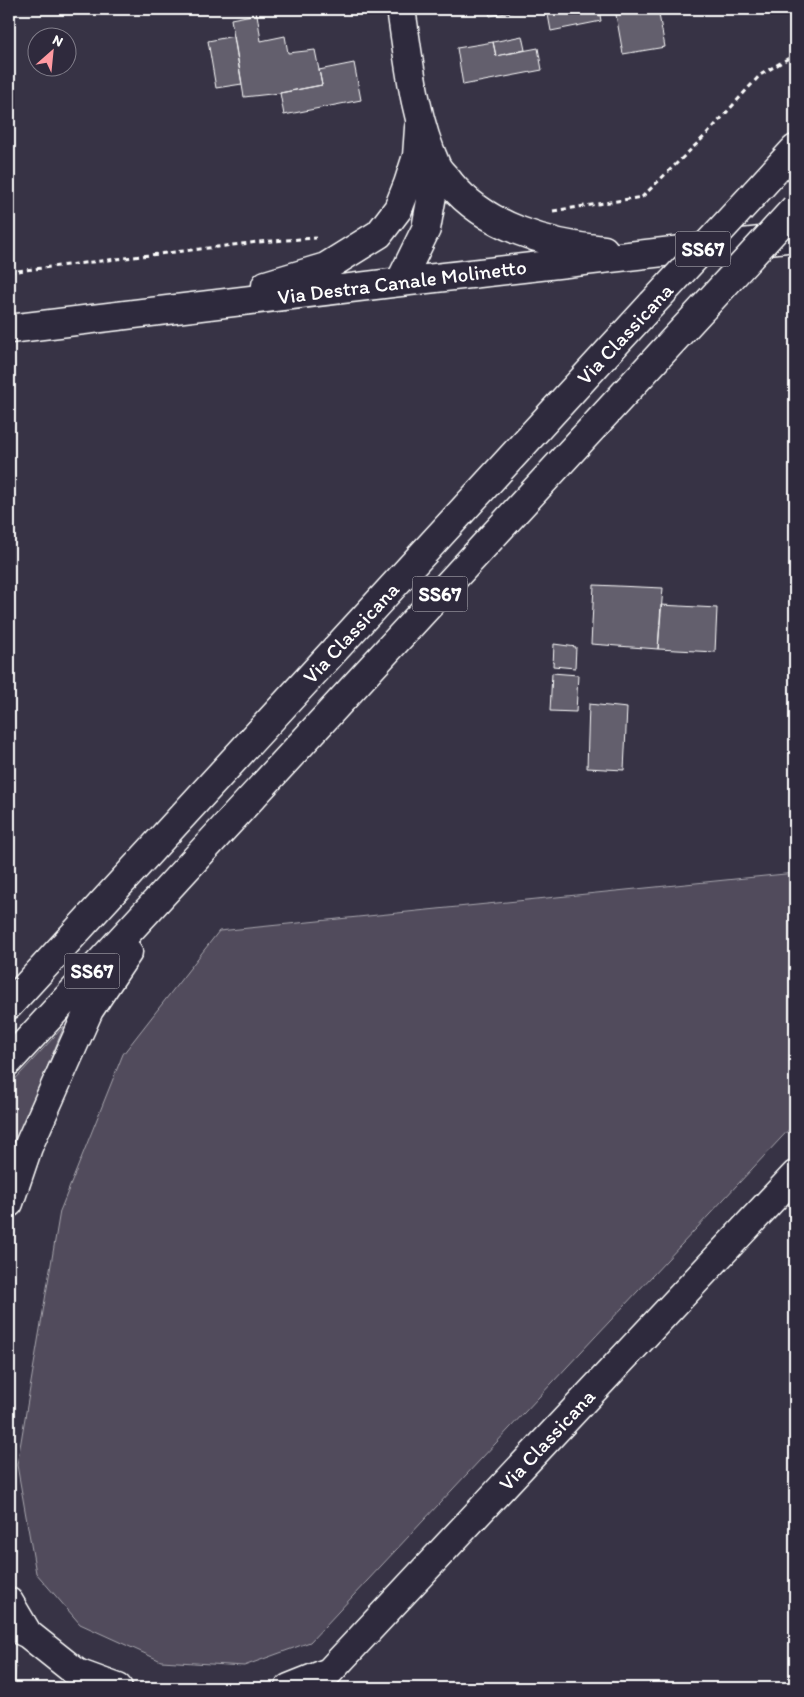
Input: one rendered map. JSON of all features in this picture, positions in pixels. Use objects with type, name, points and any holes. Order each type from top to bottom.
[{"type":"main road","points":[[401,9],[420,118],[437,167],[457,192],[495,220],[539,238],[589,248],[653,254]]},
{"type":"main road","points":[[190,308],[326,267],[379,234],[398,209],[418,156],[420,118]]},
{"type":"main road","name":"Via Classicana","points":[[9,1005],[795,149]]},
{"type":"main road","points":[[400,282],[426,229],[437,167]]},
{"type":"main road","name":"Via Classicana","points":[[9,1061],[795,208]]},
{"type":"main road","name":"Via Destra Canale Molinetto","points":[[9,329],[795,237]]},
{"type":"main road","points":[[9,1203],[28,1147],[89,1010],[176,880]]},
{"type":"main road","name":"Via Classicana","points":[[289,1688],[329,1672],[795,1176]]},
{"type":"main road","points":[[9,1602],[18,1630],[77,1673],[118,1688]]},
{"type":"shaded area","points":[[795,873],[795,1123],[310,1642],[244,1666],[161,1661],[80,1624],[36,1573],[17,1465],[60,1211],[123,1054],[219,931]]},
{"type":"shaded area","points":[[64,1026],[9,1162],[9,1086]]},
{"type":"shaded area","points":[[9,1662],[16,1666],[14,1688],[9,1688]]},
{"type":"building","points":[[488,9],[527,9],[490,16]]},
{"type":"building","points":[[547,9],[599,9],[601,21],[551,31]]},
{"type":"building","points":[[615,9],[658,9],[665,47],[623,54]]},
{"type":"building","points":[[257,14],[261,41],[285,36],[288,53],[315,50],[322,85],[280,93],[244,97],[231,19]]},
{"type":"building","points":[[234,36],[242,84],[216,88],[208,41]]},
{"type":"building","points":[[522,36],[525,50],[496,56],[493,42]]},
{"type":"building","points":[[493,42],[496,56],[538,48],[542,70],[463,85],[457,48]]},
{"type":"building","points":[[354,63],[361,100],[284,115],[280,93],[322,85],[319,70]]},
{"type":"building","points":[[594,585],[663,588],[658,649],[591,644]]},
{"type":"building","points":[[661,605],[717,608],[715,652],[658,649]]},
{"type":"building","points":[[554,644],[576,647],[575,668],[553,666]]},
{"type":"building","points":[[552,673],[578,675],[576,712],[550,711]]},
{"type":"building","points":[[589,704],[627,708],[624,770],[587,768]]}]
